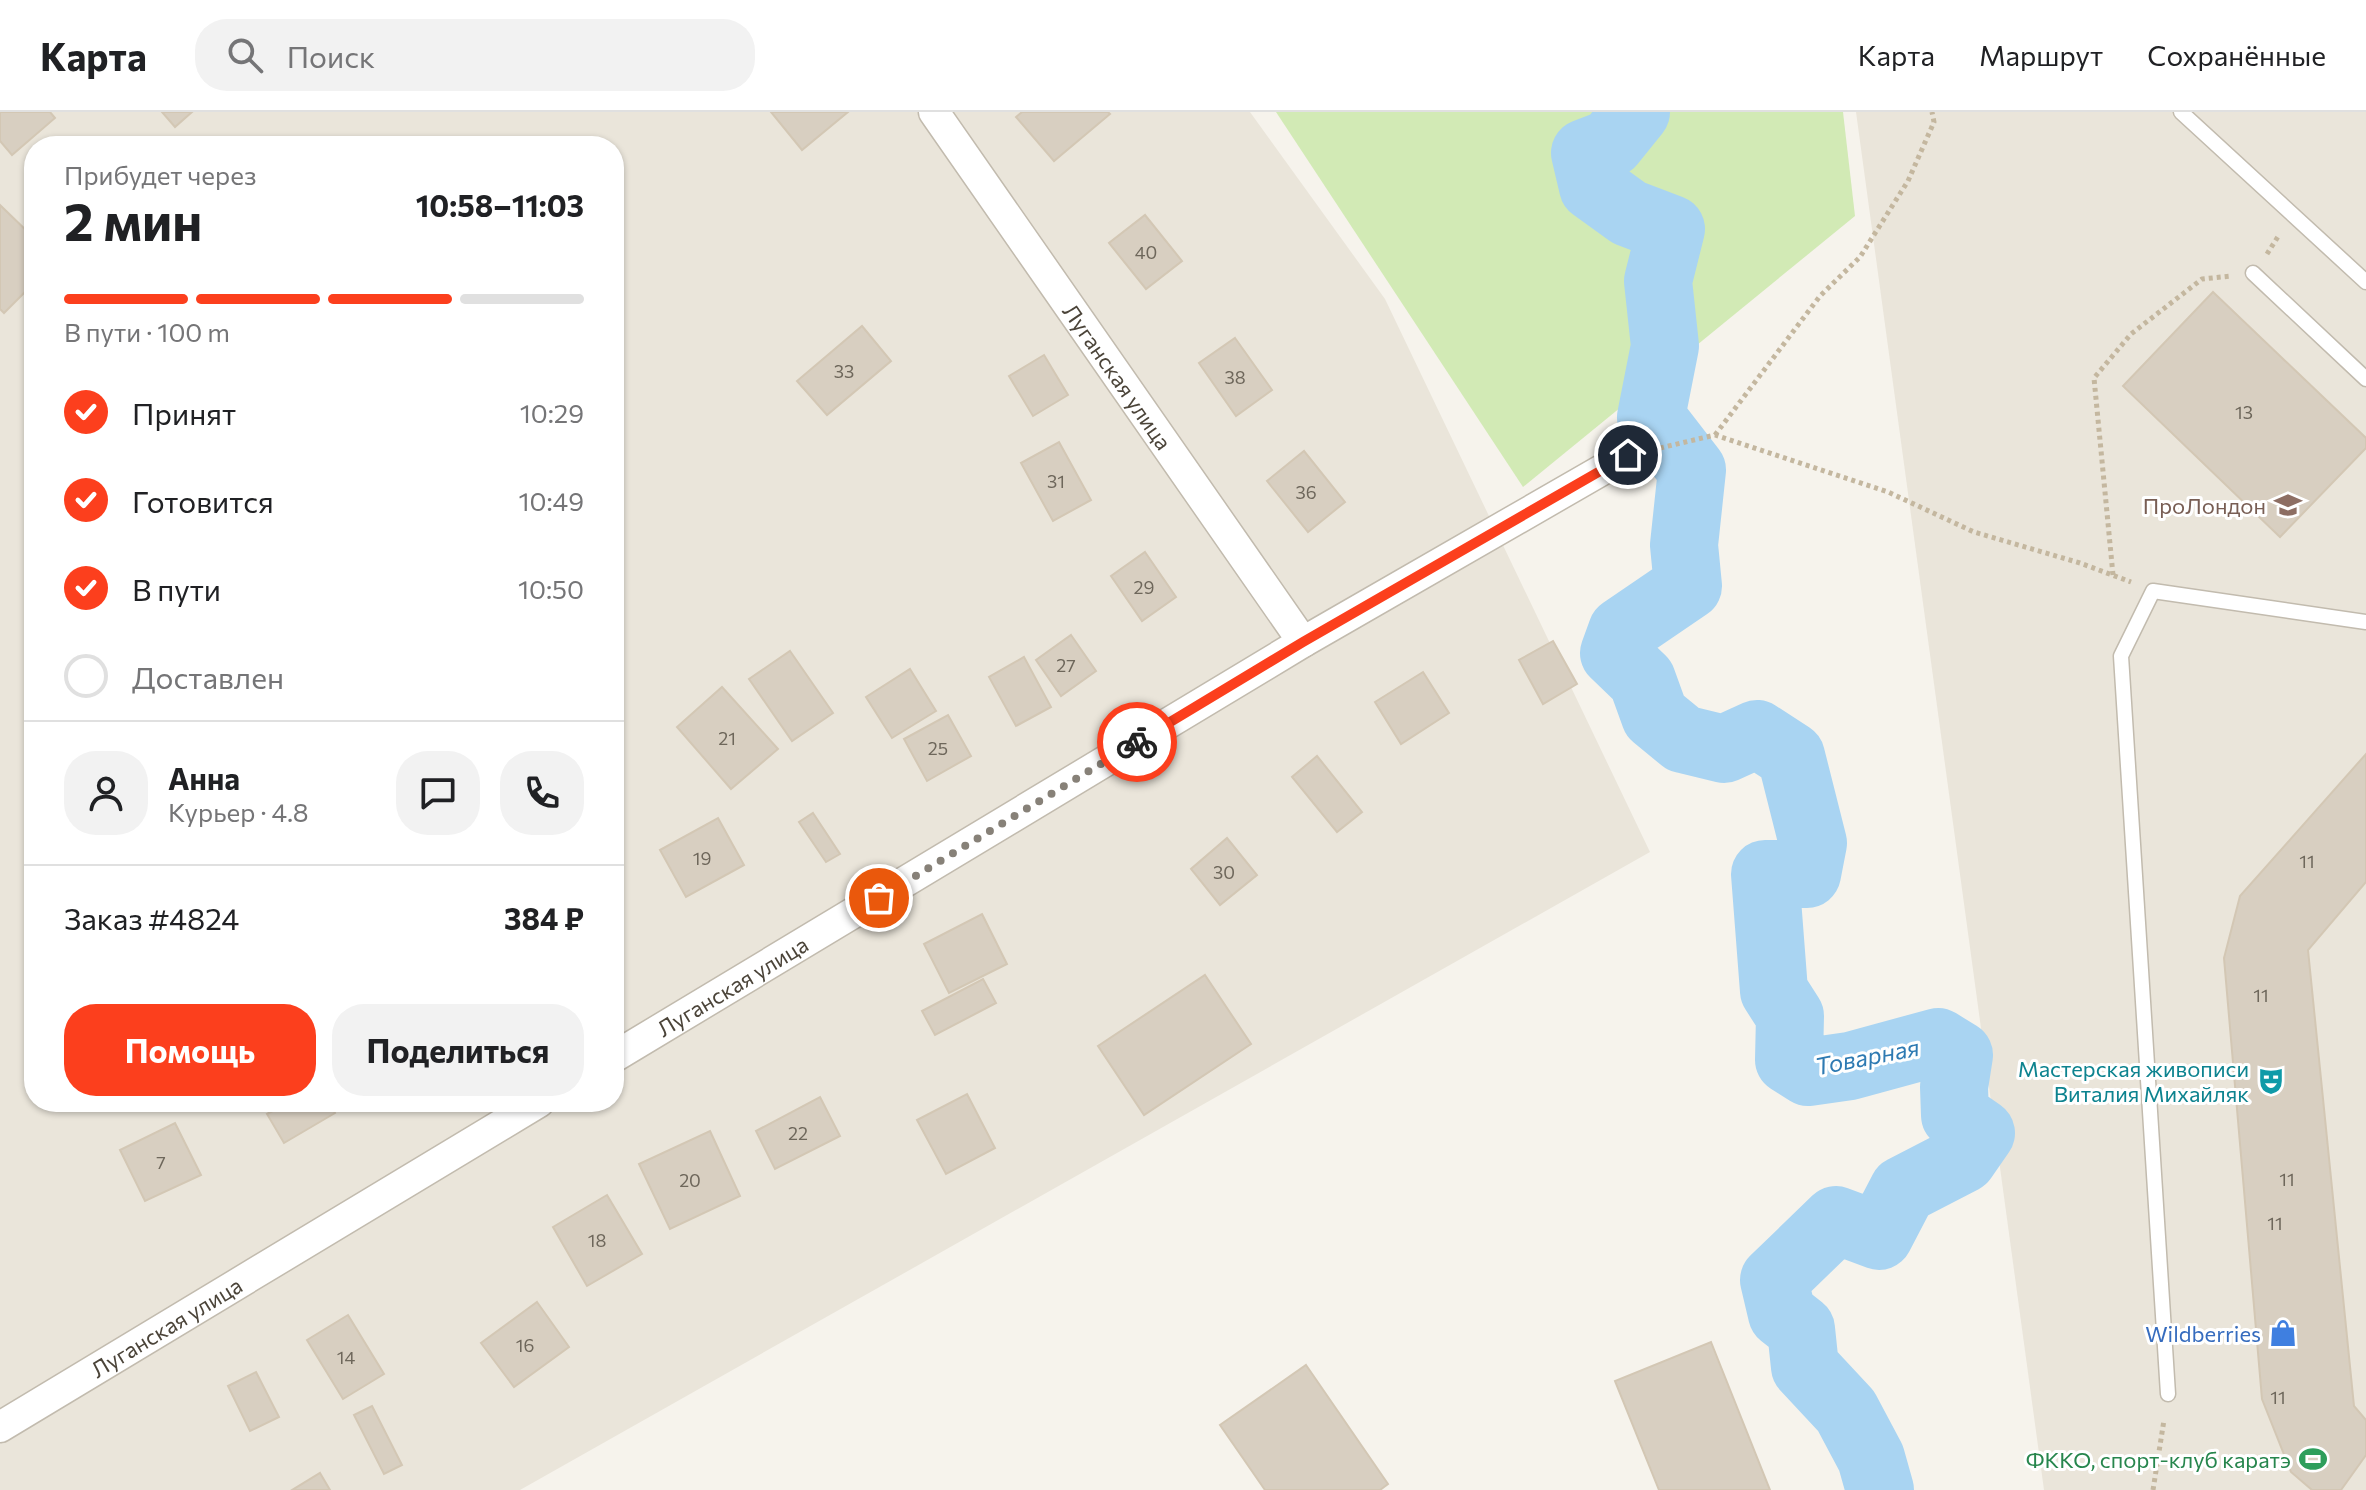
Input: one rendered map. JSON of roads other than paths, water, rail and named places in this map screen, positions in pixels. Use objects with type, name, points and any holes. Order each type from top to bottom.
[{"type":"street","name":"Луганская улица","points":[[934,112],[1303,642]]},
{"type":"street","name":"Луганская улица","points":[[624,1051],[1303,642],[1628,455]]},
{"type":"street","name":"Луганская улица","points":[[0,1427],[522,1112]]},
{"type":"lane","points":[[2181,112],[2366,282]]},
{"type":"lane","points":[[2253,273],[2366,379]]},
{"type":"lane","points":[[2168,1394],[2121,656],[2153,591],[2366,622]]},
{"type":"waterway","name":"Товарная","points":[[1636,112],[1611,143],[1585,153],[1593,187],[1629,213],[1671,229],[1658,281],[1665,346],[1651,417],[1692,470],[1684,545],[1688,586],[1622,631],[1614,653],[1642,680],[1655,716],[1683,739],[1724,749],[1757,734],[1791,756],[1813,843],[1807,874],[1765,874],[1774,991],[1790,1016],[1789,1060],[1808,1072],[1850,1066],[1938,1042],[1959,1055],[1954,1087],[1955,1115],[1981,1133],[1963,1159],[1903,1190],[1879,1236],[1836,1220],[1774,1280],[1782,1314],[1801,1329],[1805,1367],[1846,1411],[1871,1458],[1880,1490]]},
{"type":"place","name":"ПроЛондон","points":[[2288,505]]},
{"type":"place","name":"Мастерская живописи Виталия Михайляк","points":[[2271,1081]]},
{"type":"place","name":"Wildberries","points":[[2283,1333]]},
{"type":"place","name":"ФККО, спорт-клуб каратэ","points":[[2313,1459]]}]
